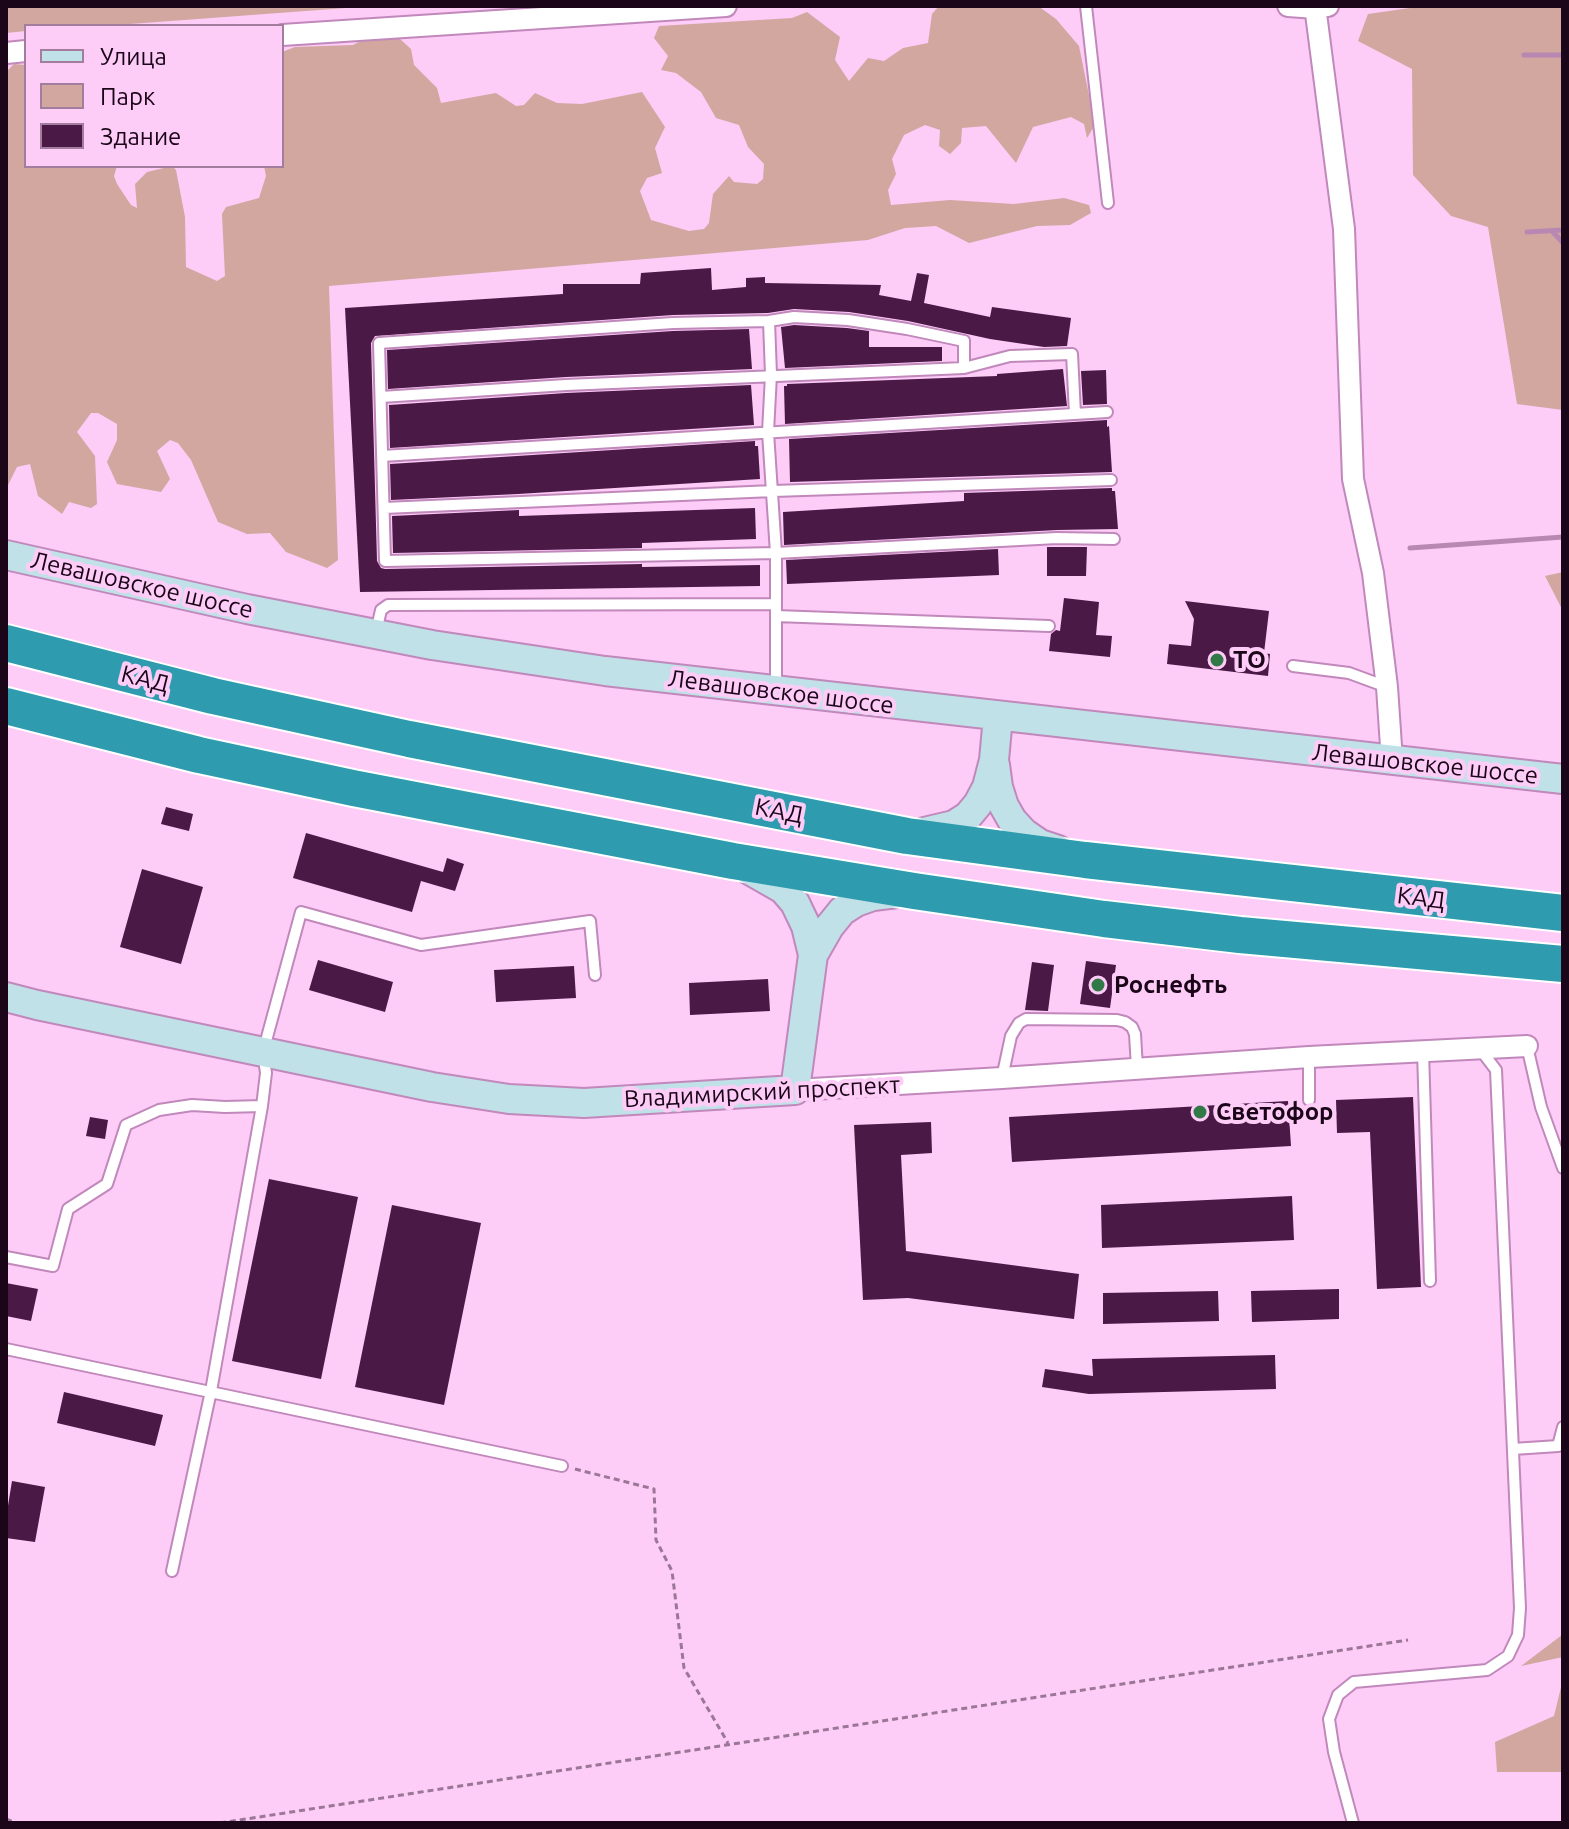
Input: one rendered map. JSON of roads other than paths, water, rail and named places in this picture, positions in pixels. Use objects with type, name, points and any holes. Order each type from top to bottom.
[{"type":"highway","name":"КАД","points":[[6,643],[243,703],[409,739],[907,836],[1085,860],[1563,913]]},
{"type":"highway","points":[[6,706],[199,755],[353,788],[733,861],[914,891],[1240,935],[1563,964]]},
{"type":"main road","name":"Левашовское шоссе","points":[[6,555],[247,609],[432,645],[605,671],[1563,779]]},
{"type":"main road","points":[[907,836],[954,825],[968,816],[978,804],[987,787],[994,760],[998,717]]},
{"type":"main road","points":[[994,760],[998,787],[1012,820],[1040,844],[1085,860]]},
{"type":"main road","points":[[733,861],[783,889],[795,903],[806,926],[813,955],[795,1090]]},
{"type":"main road","points":[[813,955],[829,927],[842,911],[856,902],[873,896],[914,891]]},
{"type":"main road","name":"Владимирский проспект","points":[[6,997],[432,1087],[509,1099],[584,1103],[795,1090]]},
{"type":"street","points":[[284,35],[726,6]]},
{"type":"street","points":[[1288,6],[1320,7],[1344,229],[1353,479],[1373,573],[1387,687],[1392,761]]},
{"type":"street","name":"Владимирский проспект","points":[[795,1090],[1527,1046]]},
{"type":"lane","points":[[1086,6],[1108,203]]},
{"type":"lane","points":[[964,368],[964,341],[848,320],[794,317],[769,321],[673,323],[379,343],[385,561],[776,553],[1057,538],[1114,539]]},
{"type":"lane","points":[[769,321],[771,375],[768,432],[776,553],[776,691]]},
{"type":"lane","points":[[381,397],[566,385],[964,368],[1010,356],[1072,354],[1075,414]]},
{"type":"lane","points":[[382,456],[1107,412]]},
{"type":"lane","points":[[384,508],[1111,480]]},
{"type":"lane","points":[[376,634],[381,610],[388,605],[776,604]]},
{"type":"lane","points":[[776,616],[1049,626]]},
{"type":"lane","points":[[1293,666],[1349,673],[1387,687]]},
{"type":"lane","points":[[172,1571],[211,1391],[262,1106],[266,1073],[263,1052],[301,912],[421,945],[590,921],[595,975]]},
{"type":"lane","points":[[1002,1078],[1011,1036],[1019,1023],[1026,1019],[1125,1022],[1135,1034],[1137,1068]]},
{"type":"lane","points":[[1527,1046],[1541,1107],[1563,1168]]},
{"type":"lane","points":[[1353,1823],[1334,1752],[1329,1719],[1338,1695],[1354,1682],[1487,1670],[1508,1656],[1518,1635],[1520,1608],[1496,1070],[1480,1049]]},
{"type":"lane","points":[[1423,1051],[1430,1281]]},
{"type":"lane","points":[[1309,1057],[1309,1100]]},
{"type":"lane","points":[[6,1257],[53,1266],[68,1209],[107,1184],[126,1125],[159,1110],[192,1105],[262,1106]]},
{"type":"lane","points":[[6,1349],[562,1466]]},
{"type":"lane","points":[[1513,1449],[1558,1446],[1563,1427]]},
{"type":"waterway","points":[[1524,55],[1563,55]]},
{"type":"waterway","points":[[1527,232],[1563,230]]},
{"type":"waterway","points":[[1553,232],[1563,243]]},
{"type":"waterway","points":[[1410,548],[1563,537]]},
{"type":"place","name":"ТО","points":[[1217,660]]},
{"type":"place","name":"Роснефть","points":[[1098,985]]},
{"type":"place","name":"Светофор","points":[[1200,1112]]}]
